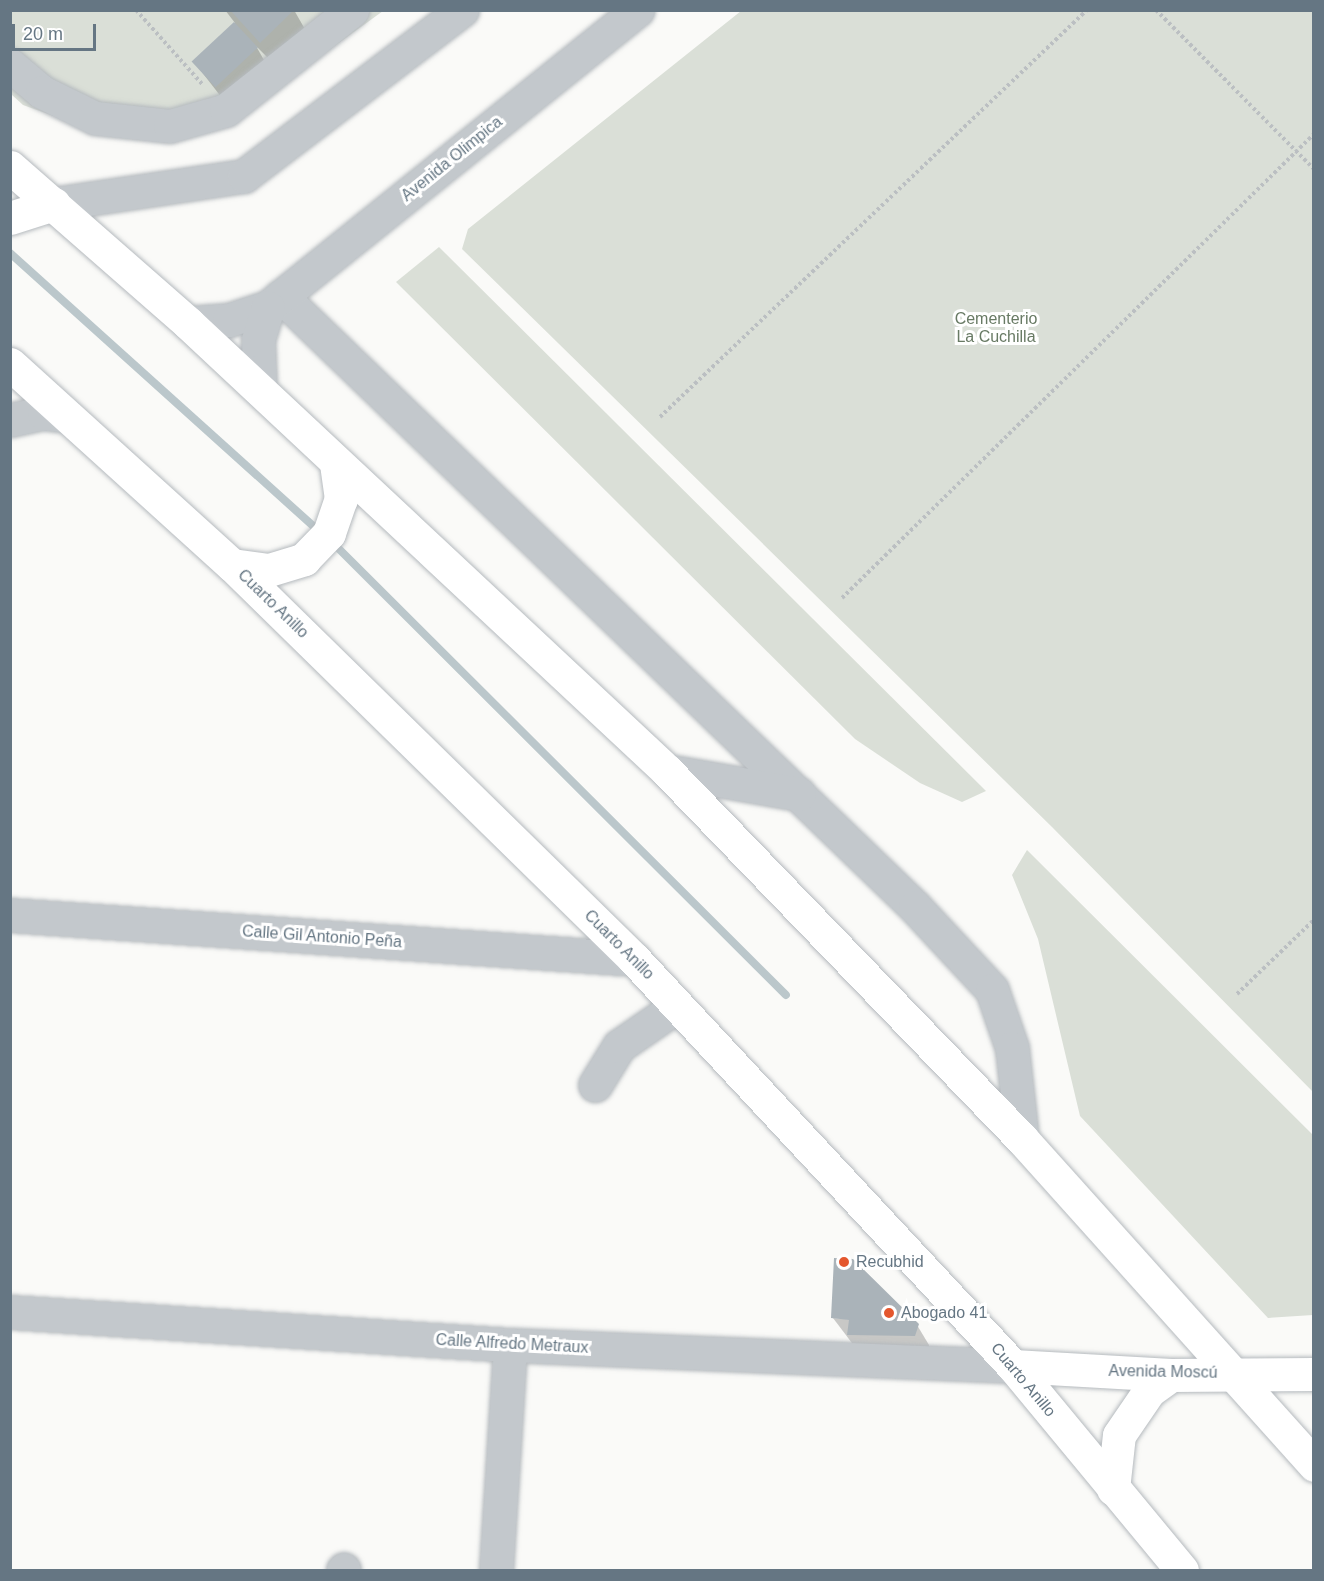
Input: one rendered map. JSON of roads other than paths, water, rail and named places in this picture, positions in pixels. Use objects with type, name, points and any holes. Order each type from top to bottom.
[{"type":"main road","points":[[10,167],[188,323],[667,771],[1022,1140],[1314,1465]]},
{"type":"main road","points":[[10,218],[54,204]]},
{"type":"main road","name":"Cuarto Anillo","points":[[10,364],[232,565],[634,959],[1013,1366],[1182,1570]]},
{"type":"main road","points":[[232,565],[269,570],[304,559],[332,524],[341,498],[336,463]]},
{"type":"main road","name":"Avenida Moscú","points":[[1013,1366],[1171,1375],[1314,1374]]},
{"type":"main road","points":[[1113,1489],[1113,1462],[1123,1427],[1149,1391],[1171,1375]]},
{"type":"street","points":[[10,65],[42,92],[95,118],[170,126],[226,110],[352,10]]},
{"type":"street","points":[[54,204],[244,176],[462,10]]},
{"type":"street","name":"Avenida Olimpica","points":[[188,323],[229,320],[275,302],[637,10]]},
{"type":"street","points":[[260,390],[258,340],[275,302],[799,794],[992,990],[1012,1048],[1022,1140]]},
{"type":"street","points":[[10,420],[44,413],[67,416]]},
{"type":"street","points":[[667,771],[799,794]]},
{"type":"street","name":"Calle Gil Antonio Peña","points":[[10,915],[634,959]]},
{"type":"street","points":[[595,1085],[619,1046],[677,1006]]},
{"type":"street","name":"Calle Alfredo Metraux","points":[[10,1312],[510,1345],[1013,1366]]},
{"type":"street","points":[[496,1570],[510,1345]]},
{"type":"waterway","points":[[10,253],[320,532]]},
{"type":"waterway","points":[[330,540],[786,995]]},
{"type":"place","name":"Recubhid","points":[[844,1262]]},
{"type":"place","name":"Abogado 41","points":[[889,1313]]},
{"type":"park label","name":"Cementerio La Cuchilla","points":[[996,328]]}]
